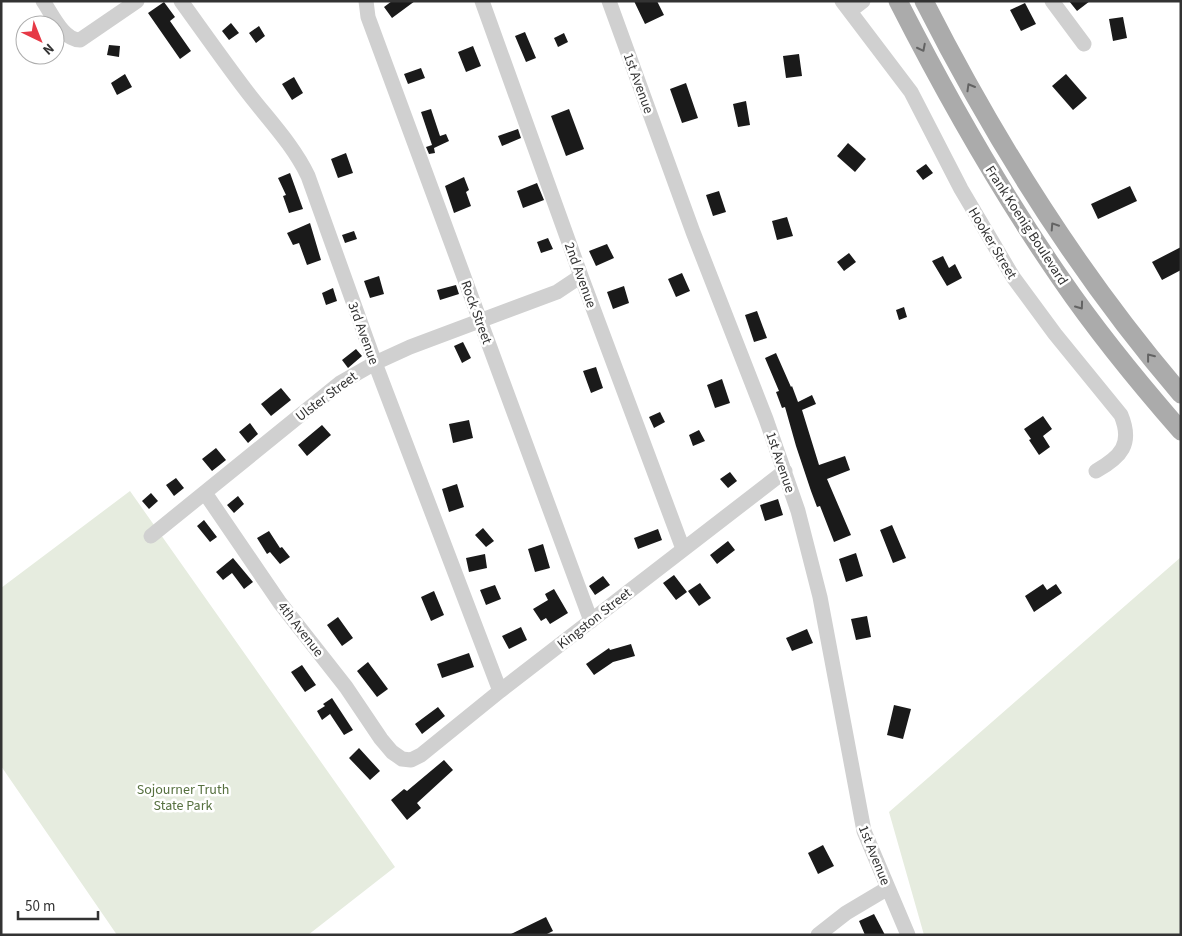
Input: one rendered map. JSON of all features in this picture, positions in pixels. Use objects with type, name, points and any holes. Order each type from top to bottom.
[{"type":"main road","name":"Frank Koenig Boulevard","points":[[924,1],[998,135],[1060,234],[1105,299],[1181,394]]},
{"type":"main road","name":"Frank Koenig Boulevard","points":[[899,3],[953,106],[997,181],[1040,248],[1108,343],[1181,432]]},
{"type":"street","points":[[43,1],[66,34],[71,39],[80,40],[137,1]]},
{"type":"street","name":"3rd Avenue","points":[[181,1],[303,166],[375,363],[500,691]]},
{"type":"street","name":"Rock Street","points":[[366,1],[368,17],[591,621]]},
{"type":"street","name":"2nd Avenue","points":[[482,1],[581,276],[683,549]]},
{"type":"street","name":"1st Avenue","points":[[609,1],[693,232],[785,471],[798,511],[820,597],[860,816],[864,831],[908,935]]},
{"type":"street","points":[[846,6],[863,1]]},
{"type":"street","points":[[1052,1],[1084,44]]},
{"type":"street","name":"Hooker Street","points":[[846,6],[910,92],[962,189],[1013,277],[1055,334],[1121,415],[1126,427],[1127,440],[1121,452],[1108,464],[1096,471]]},
{"type":"street","name":"Ulster Street","points":[[151,536],[340,383],[375,363],[557,292],[581,276]]},
{"type":"street","name":"Kingston Street","points":[[402,759],[411,760],[421,755],[500,691],[785,471]]},
{"type":"street","name":"4th Avenue","points":[[204,493],[280,603],[346,687],[381,740],[392,752],[402,759]]},
{"type":"street","points":[[818,935],[846,913],[888,888]]},
{"type":"green space","name":"Sojourner Truth State Park","points":[[130,491],[395,867],[308,935],[117,935],[1,766],[1,588]]},
{"type":"green space","points":[[1181,557],[1181,935],[924,935],[889,812]]},
{"type":"building","points":[[392,1],[415,1],[392,18],[384,7]]},
{"type":"building","points":[[634,1],[657,1],[664,15],[645,24]]},
{"type":"building","points":[[1069,1],[1090,1],[1077,11]]},
{"type":"building","points":[[164,2],[175,17],[170,21],[191,51],[180,59],[148,13]]},
{"type":"building","points":[[1025,3],[1036,24],[1021,31],[1010,10]]},
{"type":"building","points":[[1123,17],[1127,38],[1113,41],[1109,19]]},
{"type":"building","points":[[231,23],[239,33],[229,40],[222,31]]},
{"type":"building","points":[[259,26],[265,36],[256,43],[249,33]]},
{"type":"building","points":[[525,32],[536,58],[526,62],[515,36]]},
{"type":"building","points":[[564,33],[568,42],[558,47],[554,38]]},
{"type":"building","points":[[109,45],[120,46],[119,57],[107,55]]},
{"type":"building","points":[[473,46],[481,66],[466,72],[458,52]]},
{"type":"building","points":[[799,54],[802,76],[786,78],[783,56]]},
{"type":"building","points":[[421,68],[425,78],[408,84],[404,74]]},
{"type":"building","points":[[125,74],[132,87],[117,95],[111,83]]},
{"type":"building","points":[[1066,74],[1087,98],[1073,110],[1052,86]]},
{"type":"building","points":[[294,77],[303,93],[292,100],[282,84]]},
{"type":"building","points":[[686,83],[698,118],[682,123],[670,89]]},
{"type":"building","points":[[746,101],[750,125],[738,127],[733,104]]},
{"type":"building","points":[[431,109],[440,136],[446,134],[449,141],[434,148],[435,153],[429,154],[426,147],[432,145],[421,112]]},
{"type":"building","points":[[569,109],[584,149],[566,156],[551,116]]},
{"type":"building","points":[[518,129],[521,138],[502,146],[498,136]]},
{"type":"building","points":[[848,143],[866,159],[855,172],[837,156]]},
{"type":"building","points":[[346,153],[353,173],[338,178],[331,159]]},
{"type":"building","points":[[926,164],[933,173],[923,180],[916,171]]},
{"type":"building","points":[[290,173],[303,209],[289,213],[283,196],[286,195],[278,178]]},
{"type":"building","points":[[464,177],[469,190],[466,192],[471,206],[454,213],[445,186]]},
{"type":"building","points":[[537,183],[544,200],[523,208],[517,191]]},
{"type":"building","points":[[1130,186],[1137,201],[1098,219],[1091,204]]},
{"type":"building","points":[[719,191],[726,212],[713,216],[706,195]]},
{"type":"building","points":[[787,217],[793,236],[777,240],[772,221]]},
{"type":"building","points":[[310,223],[321,260],[307,265],[299,243],[293,245],[287,233]]},
{"type":"building","points":[[354,231],[357,239],[345,243],[342,235]]},
{"type":"building","points":[[548,238],[553,249],[541,253],[537,242]]},
{"type":"building","points":[[607,244],[614,258],[596,266],[589,251]]},
{"type":"building","points":[[1181,247],[1181,270],[1162,280],[1152,262]]},
{"type":"building","points":[[849,253],[856,262],[844,271],[837,262]]},
{"type":"building","points":[[943,256],[949,268],[955,264],[962,278],[947,286],[932,261]]},
{"type":"building","points":[[682,273],[690,291],[676,297],[668,279]]},
{"type":"building","points":[[379,276],[384,294],[370,298],[364,281]]},
{"type":"building","points":[[456,285],[459,294],[440,300],[437,290]]},
{"type":"building","points":[[624,286],[629,303],[613,309],[607,292]]},
{"type":"building","points":[[333,288],[337,301],[326,305],[322,293]]},
{"type":"building","points":[[904,307],[907,317],[899,320],[896,310]]},
{"type":"building","points":[[757,311],[767,338],[754,342],[745,315]]},
{"type":"building","points":[[463,342],[471,358],[462,363],[454,346]]},
{"type":"building","points":[[356,349],[362,356],[348,368],[342,360]]},
{"type":"building","points":[[776,353],[798,402],[812,395],[816,404],[802,410],[819,465],[845,456],[850,470],[827,479],[851,535],[834,542],[820,506],[817,507],[811,491],[785,407],[782,408],[776,392],[779,391],[765,358]]},
{"type":"building","points":[[596,367],[603,388],[591,393],[583,371]]},
{"type":"building","points":[[722,379],[730,403],[715,408],[707,385]]},
{"type":"building","points":[[281,388],[291,400],[271,416],[261,404]]},
{"type":"building","points":[[660,412],[665,422],[654,428],[649,417]]},
{"type":"building","points":[[1043,416],[1052,429],[1043,436],[1050,447],[1039,455],[1024,429]]},
{"type":"building","points":[[469,420],[473,438],[453,443],[449,424]]},
{"type":"building","points":[[250,423],[258,434],[248,443],[239,432]]},
{"type":"building","points":[[322,425],[331,435],[307,456],[298,445]]},
{"type":"building","points":[[699,430],[705,441],[693,446],[689,435]]},
{"type":"building","points":[[216,448],[226,460],[212,471],[202,459]]},
{"type":"building","points":[[730,472],[737,481],[728,488],[720,479]]},
{"type":"building","points":[[176,478],[184,488],[174,496],[166,485]]},
{"type":"building","points":[[457,484],[464,507],[449,512],[442,489]]},
{"type":"building","points":[[151,493],[158,501],[149,509],[142,501]]},
{"type":"building","points":[[238,496],[244,504],[234,513],[227,505]]},
{"type":"building","points":[[778,499],[783,515],[765,521],[760,505]]},
{"type":"building","points":[[204,520],[217,537],[210,542],[197,526]]},
{"type":"building","points":[[892,525],[906,558],[893,563],[880,530]]},
{"type":"building","points":[[483,528],[494,541],[486,547],[475,535]]},
{"type":"building","points":[[658,529],[662,540],[638,549],[634,538]]},
{"type":"building","points":[[269,531],[280,548],[282,547],[290,557],[280,564],[270,552],[267,554],[257,538]]},
{"type":"building","points":[[728,541],[735,550],[717,564],[710,555]]},
{"type":"building","points":[[543,544],[550,568],[535,572],[528,549]]},
{"type":"building","points":[[856,553],[863,576],[846,582],[839,559]]},
{"type":"building","points":[[485,554],[487,568],[469,572],[466,558]]},
{"type":"building","points":[[233,558],[253,582],[244,589],[232,573],[223,580],[216,572]]},
{"type":"building","points":[[674,575],[687,592],[676,600],[663,583]]},
{"type":"building","points":[[603,576],[610,585],[595,595],[589,586]]},
{"type":"building","points":[[700,583],[711,598],[699,606],[688,591]]},
{"type":"building","points":[[1043,584],[1047,590],[1056,584],[1062,593],[1034,612],[1025,596]]},
{"type":"building","points":[[495,585],[501,599],[486,605],[480,590]]},
{"type":"building","points":[[554,589],[568,613],[550,624],[546,618],[541,621],[533,609],[548,600],[545,594]]},
{"type":"building","points":[[434,591],[444,615],[431,621],[421,597]]},
{"type":"building","points":[[867,616],[871,637],[856,640],[851,619]]},
{"type":"building","points":[[338,617],[353,638],[342,646],[327,625]]},
{"type":"building","points":[[521,627],[527,640],[509,649],[502,636]]},
{"type":"building","points":[[807,629],[813,643],[792,651],[786,638]]},
{"type":"building","points":[[631,644],[635,656],[613,662],[594,675],[586,664],[609,648],[610,650]]},
{"type":"building","points":[[469,653],[474,667],[442,678],[437,664]]},
{"type":"building","points":[[368,662],[388,689],[377,697],[357,671]]},
{"type":"building","points":[[302,665],[316,685],[305,692],[291,672]]},
{"type":"building","points":[[332,698],[353,730],[344,735],[330,714],[322,720],[317,711]]},
{"type":"building","points":[[894,705],[911,709],[903,739],[887,735]]},
{"type":"building","points":[[438,707],[445,716],[422,734],[415,724]]},
{"type":"building","points":[[359,748],[380,771],[370,780],[349,758]]},
{"type":"building","points":[[444,760],[453,770],[417,803],[421,808],[407,820],[391,800],[404,789],[407,791]]},
{"type":"building","points":[[823,845],[834,866],[818,874],[808,853]]},
{"type":"building","points":[[874,914],[885,935],[865,935],[859,921]]},
{"type":"building","points":[[546,917],[553,931],[545,935],[509,935]]}]
